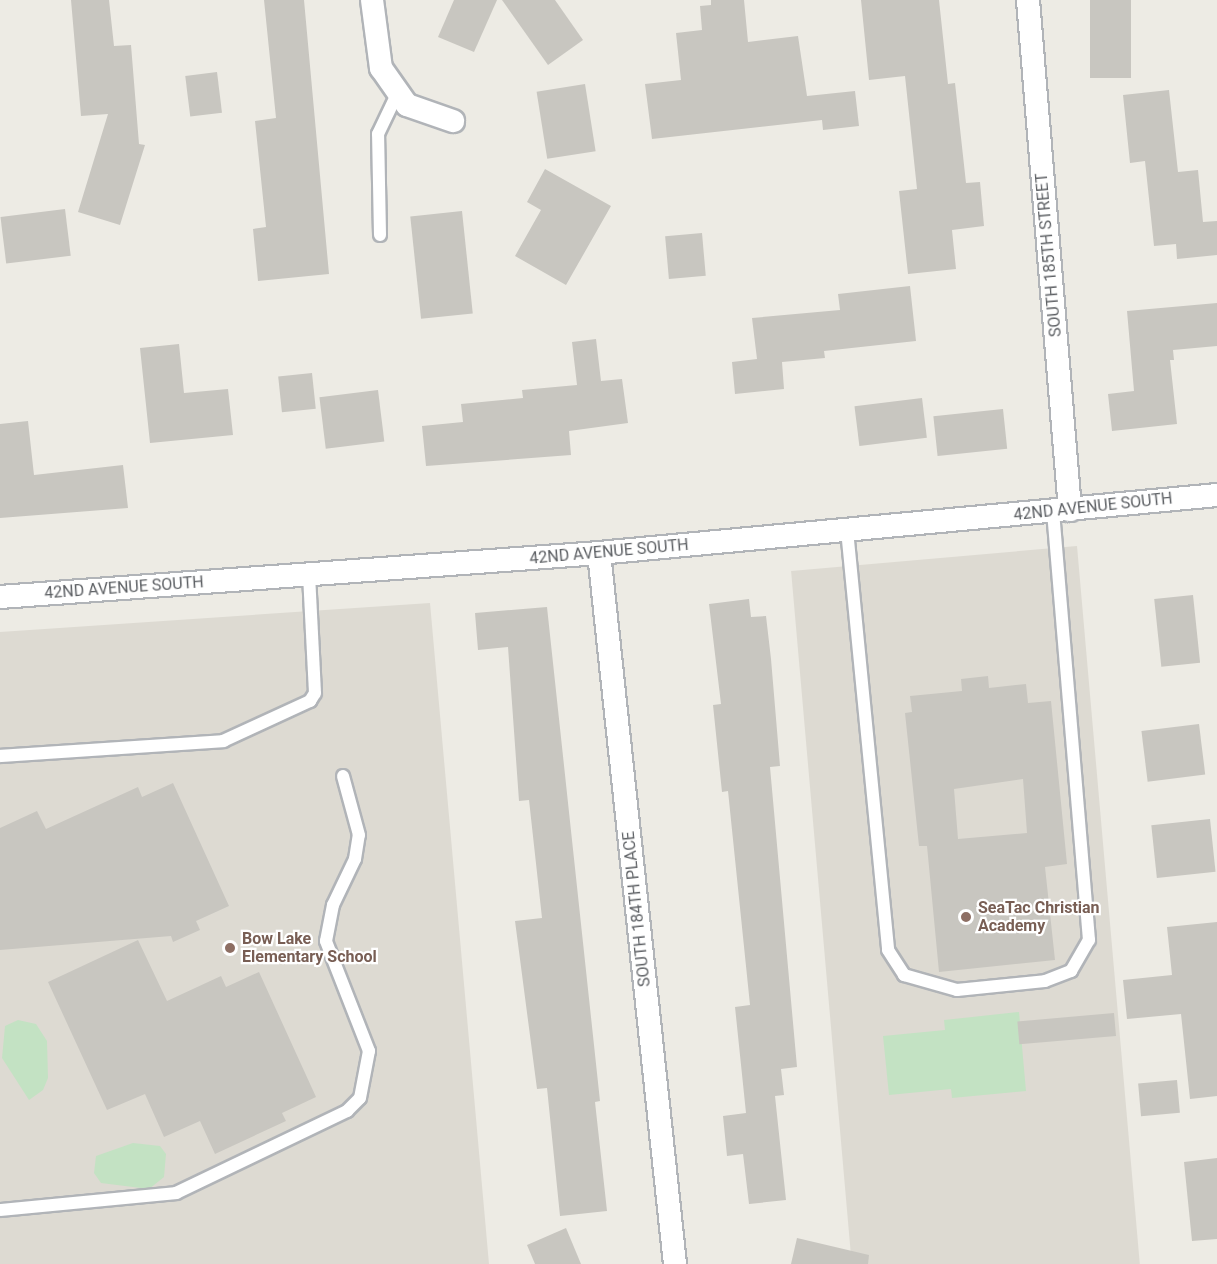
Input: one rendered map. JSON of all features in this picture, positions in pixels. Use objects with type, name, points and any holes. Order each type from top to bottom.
[{"type":"street","points":[[372,0],[381,68],[407,105],[453,121]]},
{"type":"street","name":"SOUTH 185TH STREET","points":[[1028,0],[1062,511]]},
{"type":"street","name":"42ND AVENUE SOUTH","points":[[0,597],[599,553],[1217,495]]},
{"type":"street","name":"SOUTH 184TH PLACE","points":[[599,553],[675,1264]]},
{"type":"lane","points":[[380,235],[378,135],[398,92]]},
{"type":"lane","points":[[847,530],[888,950],[904,975],[957,990],[1045,981],[1071,971],[1089,940],[1062,511]]},
{"type":"lane","points":[[0,756],[222,741],[310,701],[315,693],[309,574]]},
{"type":"lane","points":[[0,1210],[176,1193],[347,1111],[360,1098],[369,1051],[326,941],[333,905],[355,859],[359,835],[343,776]]},
{"type":"shaded area","name":"SeaTac Christian Academy","points":[[1077,546],[1140,1264],[852,1264],[791,571]]},
{"type":"shaded area","name":"Bow Lake Elementary School","points":[[430,603],[489,1264],[0,1264],[0,632]]},
{"type":"green space","points":[[1019,1012],[1026,1091],[952,1098],[951,1089],[889,1095],[883,1036],[945,1030],[944,1020]]},
{"type":"green space","points":[[18,1020],[36,1024],[47,1041],[48,1078],[43,1090],[29,1100],[2,1058],[5,1026]]},
{"type":"green space","points":[[133,1143],[160,1146],[166,1154],[164,1177],[149,1189],[101,1183],[94,1173],[96,1156]]},
{"type":"building","points":[[71,0],[109,0],[114,46],[131,45],[139,144],[145,145],[120,225],[78,212],[108,114],[81,116]]},
{"type":"building","points":[[264,0],[304,0],[329,274],[258,281],[253,229],[266,227],[255,121],[276,118]]},
{"type":"building","points":[[454,0],[497,0],[474,52],[438,37]]},
{"type":"building","points":[[502,0],[555,0],[583,40],[548,65]]},
{"type":"building","points":[[711,0],[744,0],[748,42],[798,36],[807,96],[855,91],[859,126],[823,130],[822,120],[652,139],[645,84],[681,80],[676,33],[702,30],[700,6],[711,5]]},
{"type":"building","points":[[861,0],[939,0],[948,84],[955,83],[966,183],[980,182],[984,226],[952,230],[956,269],[908,274],[899,191],[917,189],[905,76],[869,80]]},
{"type":"building","points":[[1090,0],[1131,0],[1131,78],[1090,78]]},
{"type":"building","points":[[217,72],[222,113],[190,117],[185,76]]},
{"type":"building","points":[[585,84],[596,151],[547,159],[537,92]]},
{"type":"building","points":[[1169,90],[1178,172],[1198,170],[1203,222],[1217,221],[1217,255],[1177,259],[1176,244],[1154,246],[1145,161],[1130,163],[1123,95]]},
{"type":"building","points":[[545,169],[611,206],[566,285],[515,256],[541,210],[527,202]]},
{"type":"building","points":[[65,209],[71,256],[6,264],[0,217]]},
{"type":"building","points":[[462,211],[473,313],[421,319],[410,216]]},
{"type":"building","points":[[702,233],[706,276],[669,279],[665,236]]},
{"type":"building","points":[[910,286],[916,341],[824,351],[825,358],[782,362],[784,389],[735,394],[732,362],[757,359],[752,318],[840,310],[838,294]]},
{"type":"building","points":[[1217,303],[1217,346],[1173,350],[1174,360],[1170,360],[1177,424],[1112,431],[1108,394],[1134,391],[1127,311]]},
{"type":"building","points":[[596,339],[601,381],[622,379],[628,423],[569,431],[571,455],[426,466],[422,426],[463,422],[461,404],[523,398],[522,390],[577,385],[572,342]]},
{"type":"building","points":[[179,344],[184,393],[228,389],[233,435],[150,443],[140,348]]},
{"type":"building","points":[[312,373],[316,409],[282,412],[278,377]]},
{"type":"building","points":[[378,390],[384,442],[326,449],[319,397]]},
{"type":"building","points":[[922,398],[927,438],[859,446],[855,406]]},
{"type":"building","points":[[1003,409],[1007,449],[938,456],[933,416]]},
{"type":"building","points":[[28,421],[34,475],[123,465],[128,508],[0,518],[0,424]]},
{"type":"building","points":[[1193,595],[1200,663],[1161,667],[1154,599]]},
{"type":"building","points":[[749,599],[751,617],[766,616],[771,659],[780,766],[770,767],[797,1067],[781,1069],[784,1095],[775,1096],[786,1200],[749,1204],[743,1154],[727,1156],[723,1116],[746,1113],[735,1007],[750,1005],[728,791],[722,792],[713,705],[721,704],[709,604]]},
{"type":"building","points":[[547,607],[600,1101],[595,1102],[607,1211],[560,1216],[547,1088],[537,1089],[515,921],[542,918],[529,800],[519,801],[508,647],[478,650],[475,613]]},
{"type":"building","points":[[988,676],[989,688],[1026,684],[1028,703],[1051,701],[1067,864],[1045,867],[1055,960],[939,972],[927,846],[919,846],[905,713],[912,712],[910,696],[962,691],[961,679]],"holes":[[[1023,779],[1027,833],[958,839],[954,789]]]},
{"type":"building","points":[[1199,724],[1205,775],[1148,782],[1141,731]]},
{"type":"building","points":[[173,783],[229,906],[196,921],[200,930],[173,942],[171,936],[0,950],[0,828],[37,811],[46,829],[138,787],[142,797]]},
{"type":"building","points":[[1210,819],[1216,872],[1157,878],[1151,825]]},
{"type":"building","points":[[1217,922],[1217,1096],[1190,1099],[1181,1014],[1127,1019],[1123,980],[1172,975],[1167,927]]},
{"type":"building","points":[[138,940],[167,1001],[221,976],[226,987],[259,972],[316,1097],[282,1113],[286,1121],[215,1154],[200,1121],[164,1137],[145,1094],[107,1110],[48,982]]},
{"type":"building","points":[[1114,1013],[1116,1036],[1019,1044],[1017,1021]]},
{"type":"building","points":[[1177,1080],[1180,1113],[1141,1116],[1138,1083]]},
{"type":"building","points":[[1217,1158],[1217,1239],[1192,1241],[1184,1162]]},
{"type":"building","points":[[566,1228],[581,1264],[535,1264],[527,1245]]},
{"type":"building","points":[[797,1238],[869,1255],[868,1264],[791,1264]]},
{"type":"place","name":"SeaTac Christian Academy","points":[[966,917]]},
{"type":"place","name":"Bow Lake Elementary School","points":[[230,948]]}]
